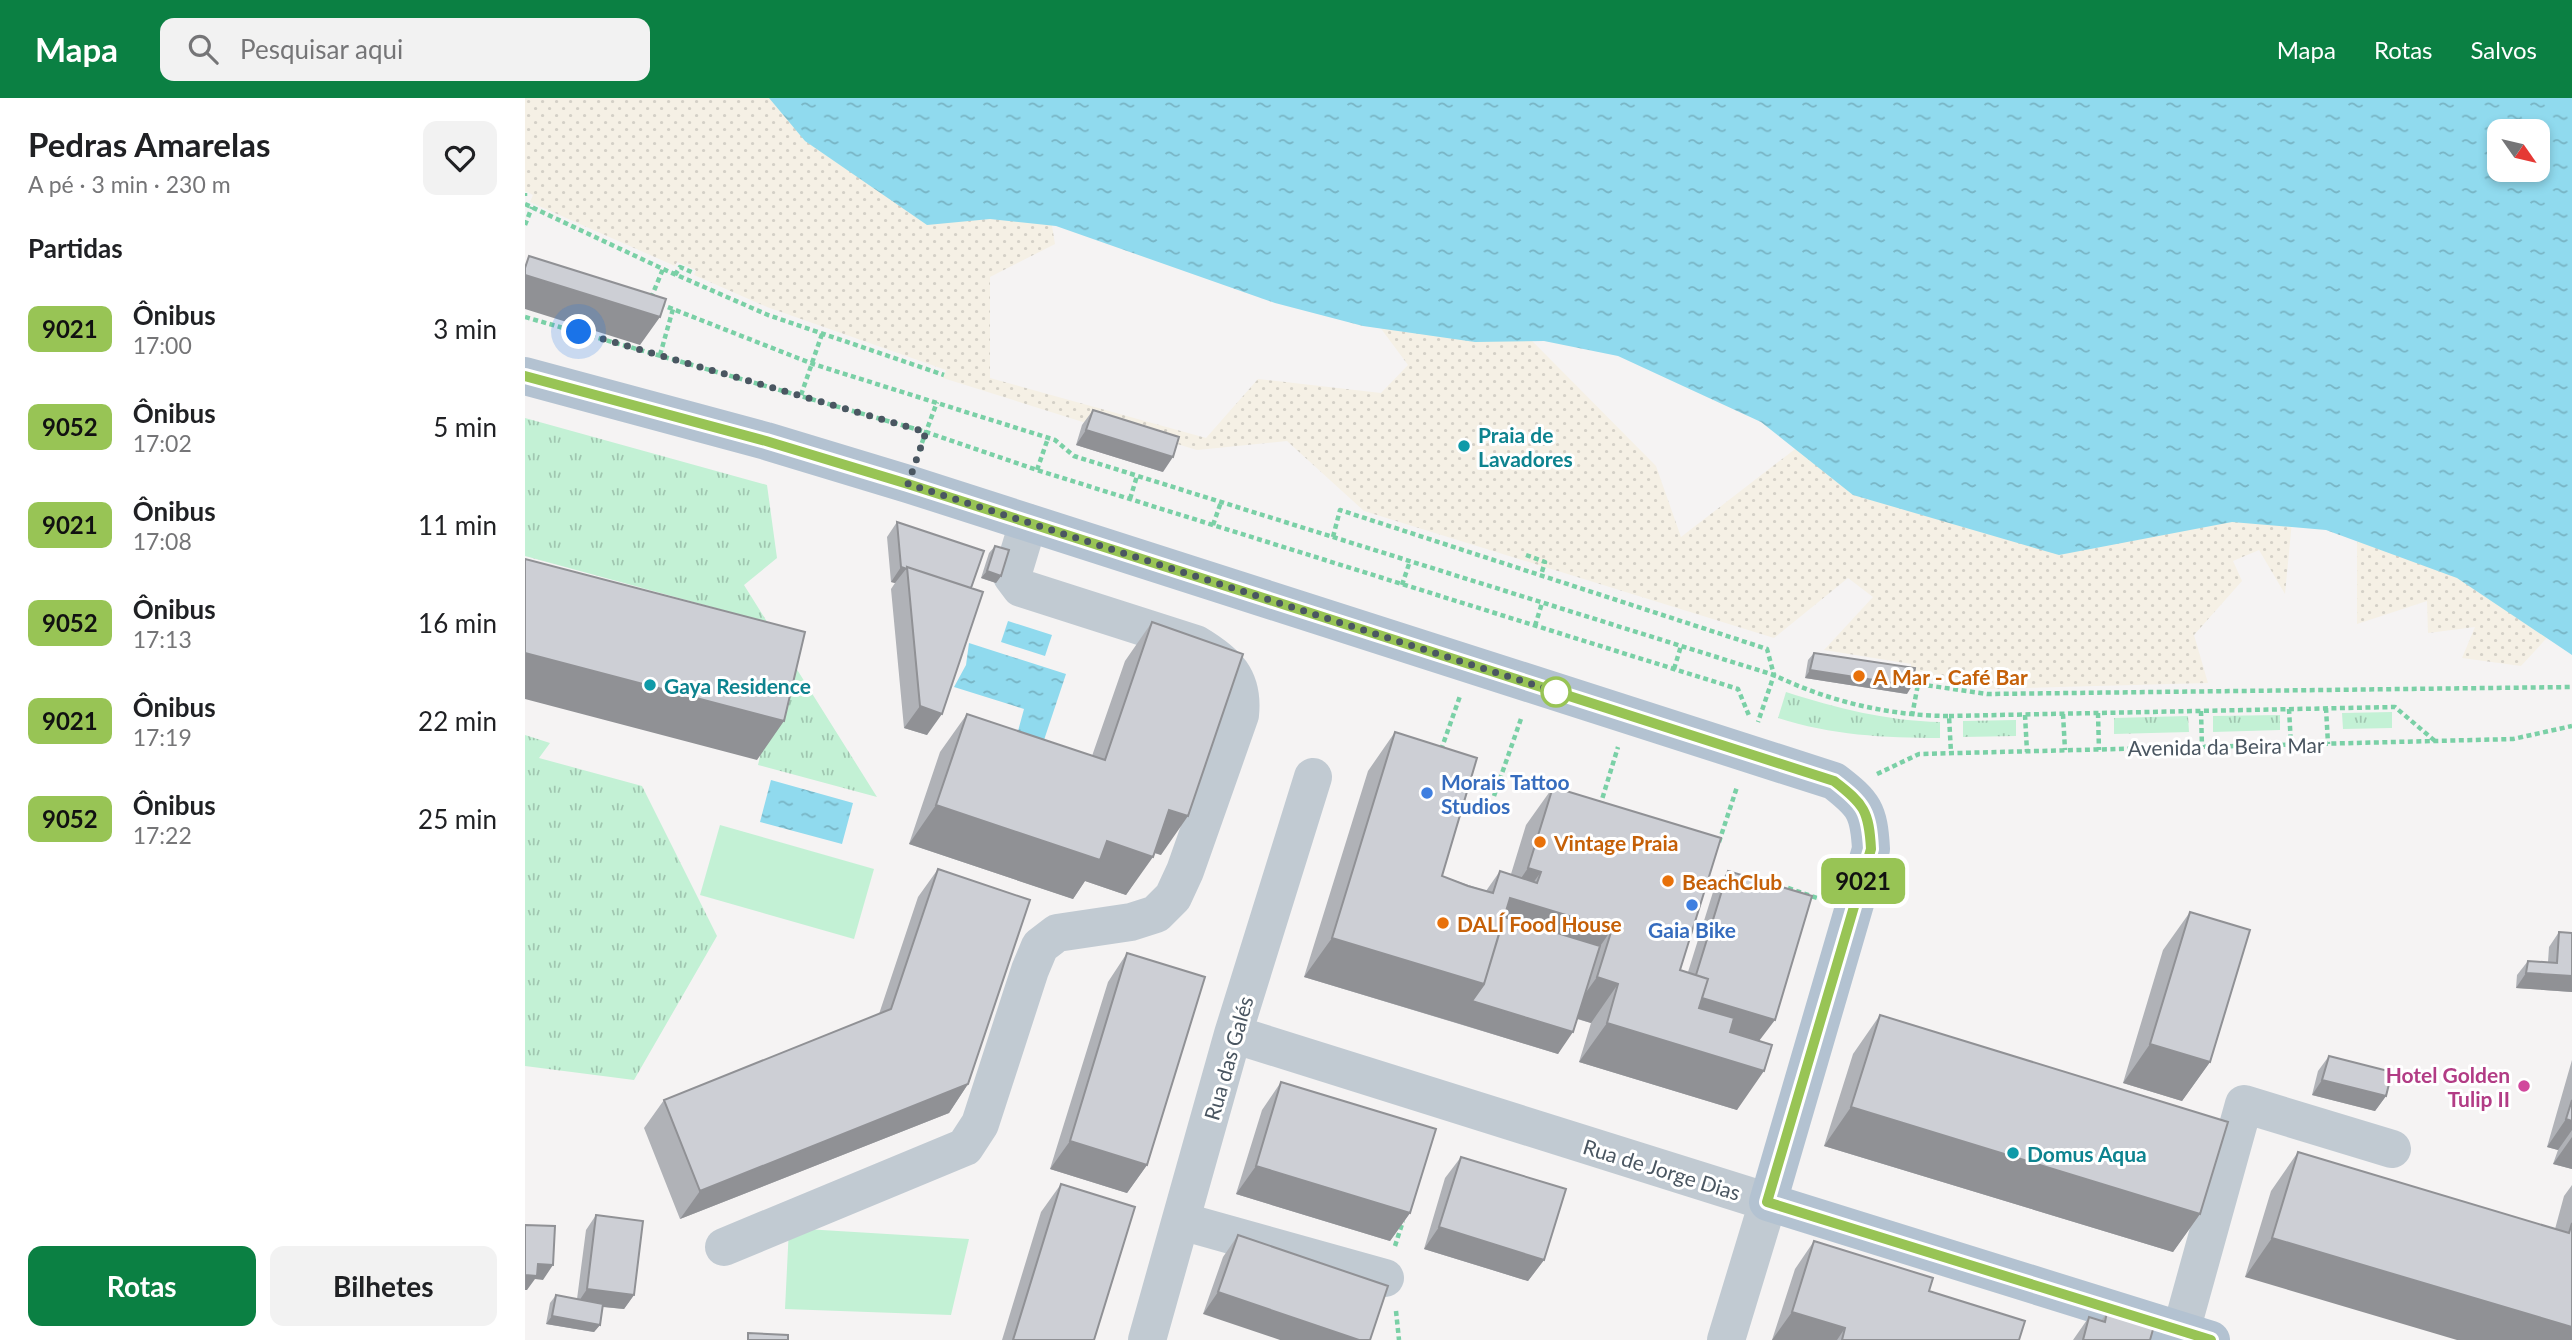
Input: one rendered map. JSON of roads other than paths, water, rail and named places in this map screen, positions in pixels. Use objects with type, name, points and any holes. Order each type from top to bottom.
[{"type":"main road","points":[[525,376],[766,441],[908,484],[1834,781],[1854,797],[1869,821],[1871,849],[1767,1202]]},
{"type":"main road","name":"Rua de Jorge Dias","points":[[1767,1202],[2196,1336]]},
{"type":"street","points":[[723,1247],[965,1147],[979,1124],[1040,946],[1057,933],[1131,922],[1156,914],[1173,897],[1185,871],[1240,715],[1242,696],[1233,675],[1217,657],[1196,644],[1021,588],[1012,576],[1028,523]]},
{"type":"street","name":"Rua das Galés","points":[[1147,1340],[1233,1034],[1313,778]]},
{"type":"street","name":"Rua de Jorge Dias","points":[[1233,1034],[1767,1202]]},
{"type":"street","points":[[2196,1336],[2244,1104],[2392,1149]]},
{"type":"street","points":[[1726,1340],[1767,1202]]},
{"type":"street","points":[[1181,1221],[1385,1278]]},
{"type":"water","points":[[769,98],[2572,98],[2572,655],[2457,578],[2326,530],[2232,522],[2059,555],[1853,495],[1761,422],[1618,356],[1544,341],[1475,342],[1363,326],[1275,303],[1056,226],[990,219],[927,225],[805,141]]},
{"type":"water","points":[[1008,621],[1052,635],[1045,656],[1001,642]]},
{"type":"water","points":[[969,643],[1066,674],[1044,740],[1018,731],[1024,709],[954,687],[966,665]]},
{"type":"water","points":[[771,780],[853,803],[842,844],[760,822]]},
{"type":"place","name":"Praia de Lavadores","points":[[1464,446]]},
{"type":"place","name":"A Mar - Café Bar","points":[[1859,676]]},
{"type":"place","name":"Gaya Residence","points":[[650,685]]},
{"type":"place","name":"Morais Tattoo Studios","points":[[1427,793]]},
{"type":"place","name":"Vintage Praia","points":[[1540,842]]},
{"type":"place","name":"BeachClub","points":[[1668,881]]},
{"type":"place","name":"Gaia Bike","points":[[1692,905]]},
{"type":"place","name":"DALÍ Food House","points":[[1443,923]]},
{"type":"place","name":"Hotel Golden Tulip II","points":[[2524,1086]]},
{"type":"place","name":"Domus Aqua","points":[[2013,1153]]}]
